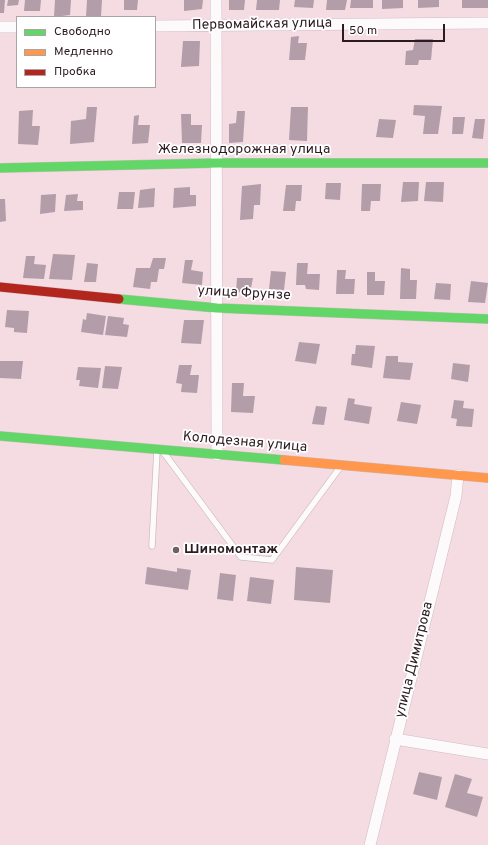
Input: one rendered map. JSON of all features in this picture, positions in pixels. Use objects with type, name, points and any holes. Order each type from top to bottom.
[{"type":"street","points":[[216,0],[216,454]]},
{"type":"street","name":"Первомайская улица","points":[[156,26],[488,23]]},
{"type":"street","points":[[0,27],[16,27]]},
{"type":"street","name":"Железнодорожная улица","points":[[0,168],[217,163],[488,163]]},
{"type":"street","name":"улица Фрунзе","points":[[0,287],[216,308],[488,319]]},
{"type":"street","name":"Колодезная улица","points":[[0,436],[488,478]]},
{"type":"street","name":"улица Димитрова","points":[[370,845],[456,496],[458,475]]},
{"type":"street","points":[[395,739],[488,754]]},
{"type":"lane","points":[[159,450],[241,557],[272,560],[342,465]]},
{"type":"lane","points":[[152,546],[159,450]]},
{"type":"building","points":[[0,0],[5,0],[4,13],[0,13]]},
{"type":"building","points":[[8,0],[19,0],[18,5],[7,6]]},
{"type":"building","points":[[25,0],[41,0],[40,11],[24,11]]},
{"type":"building","points":[[55,0],[71,0],[70,15],[54,16]]},
{"type":"building","points":[[87,0],[102,0],[101,16],[86,16]]},
{"type":"building","points":[[124,0],[138,0],[137,10],[124,10]]},
{"type":"building","points":[[184,0],[203,0],[202,9],[184,11]]},
{"type":"building","points":[[229,0],[245,0],[244,10],[229,10]]},
{"type":"building","points":[[257,0],[280,0],[279,10],[256,10]]},
{"type":"building","points":[[295,0],[314,0],[313,8],[294,7]]},
{"type":"building","points":[[327,0],[347,0],[345,10],[326,10]]},
{"type":"building","points":[[351,0],[373,0],[373,8],[350,8]]},
{"type":"building","points":[[382,0],[403,0],[403,8],[382,9]]},
{"type":"building","points":[[418,0],[439,0],[439,7],[418,8]]},
{"type":"building","points":[[462,0],[488,0],[488,8],[462,8]]},
{"type":"building","points":[[299,36],[298,43],[307,43],[305,60],[289,60],[291,37]]},
{"type":"building","points":[[415,39],[433,39],[431,60],[419,60],[418,65],[405,65],[406,51],[413,50]]},
{"type":"building","points":[[183,41],[200,41],[199,66],[181,67]]},
{"type":"building","points":[[414,105],[442,106],[438,134],[423,134],[425,116],[413,115]]},
{"type":"building","points":[[87,107],[97,107],[94,142],[70,144],[71,121],[86,119]]},
{"type":"building","points":[[291,107],[308,107],[307,141],[289,140]]},
{"type":"building","points":[[33,110],[32,126],[40,126],[38,145],[18,144],[19,111]]},
{"type":"building","points":[[237,111],[245,111],[243,142],[229,143],[229,124],[236,123]]},
{"type":"building","points":[[181,114],[191,114],[191,125],[202,125],[201,143],[182,143]]},
{"type":"building","points":[[139,115],[138,125],[150,125],[148,143],[132,144],[134,116]]},
{"type":"building","points":[[453,117],[465,117],[463,134],[452,134]]},
{"type":"building","points":[[379,119],[396,120],[393,138],[376,137]]},
{"type":"building","points":[[475,119],[485,119],[483,139],[472,138]]},
{"type":"building","points":[[403,182],[419,182],[418,201],[401,202]]},
{"type":"building","points":[[426,182],[444,182],[443,202],[424,201]]},
{"type":"building","points":[[326,183],[341,183],[340,200],[325,199]]},
{"type":"building","points":[[261,184],[260,205],[254,205],[253,219],[240,220],[242,186]]},
{"type":"building","points":[[362,184],[381,184],[380,201],[371,201],[370,211],[361,211]]},
{"type":"building","points":[[286,185],[302,185],[301,201],[296,201],[295,211],[283,211]]},
{"type":"building","points":[[190,187],[190,195],[196,195],[196,206],[173,208],[174,188]]},
{"type":"building","points":[[155,188],[154,207],[138,208],[140,190]]},
{"type":"building","points":[[119,192],[135,192],[133,209],[117,209]]},
{"type":"building","points":[[56,194],[55,212],[40,214],[41,195]]},
{"type":"building","points":[[78,194],[77,201],[83,201],[83,210],[64,211],[66,195]]},
{"type":"building","points":[[0,199],[5,199],[6,221],[0,222]]},
{"type":"building","points":[[53,254],[75,255],[72,280],[49,279]]},
{"type":"building","points":[[26,256],[35,256],[34,264],[46,265],[44,279],[23,278]]},
{"type":"building","points":[[153,258],[166,258],[164,269],[159,269],[157,282],[151,282],[150,289],[133,287],[136,268],[150,268]]},
{"type":"building","points":[[185,260],[193,260],[191,270],[203,272],[202,285],[182,283]]},
{"type":"building","points":[[87,263],[98,264],[96,282],[84,282]]},
{"type":"building","points":[[297,263],[308,263],[307,274],[320,274],[319,290],[306,289],[305,285],[296,285]]},
{"type":"building","points":[[401,268],[410,269],[410,280],[417,280],[416,299],[400,299]]},
{"type":"building","points":[[337,270],[346,270],[345,279],[355,279],[354,294],[336,294]]},
{"type":"building","points":[[271,271],[286,272],[284,290],[269,289]]},
{"type":"building","points":[[367,272],[375,272],[375,281],[385,281],[384,295],[367,295]]},
{"type":"building","points":[[237,278],[253,278],[250,293],[236,292]]},
{"type":"building","points":[[471,281],[488,283],[485,303],[468,302]]},
{"type":"building","points":[[436,283],[451,284],[450,300],[434,299]]},
{"type":"building","points":[[7,310],[29,311],[27,333],[14,332],[14,328],[5,327]]},
{"type":"building","points":[[87,313],[106,316],[103,335],[81,332],[83,319],[86,320]]},
{"type":"building","points":[[108,316],[124,318],[123,324],[129,325],[127,337],[105,335]]},
{"type":"building","points":[[184,320],[204,320],[201,344],[181,343]]},
{"type":"building","points":[[299,342],[320,344],[316,364],[295,361]]},
{"type":"building","points":[[356,345],[375,346],[372,368],[351,365],[352,354],[355,354]]},
{"type":"building","points":[[386,356],[398,356],[398,362],[413,363],[410,380],[383,378]]},
{"type":"building","points":[[0,361],[23,361],[21,379],[0,378]]},
{"type":"building","points":[[453,363],[470,365],[468,382],[451,379]]},
{"type":"building","points":[[179,365],[192,365],[190,375],[199,375],[197,393],[181,392],[182,384],[176,383]]},
{"type":"building","points":[[105,366],[122,367],[118,389],[102,388]]},
{"type":"building","points":[[78,367],[101,368],[98,388],[79,386],[80,380],[76,380]]},
{"type":"building","points":[[232,383],[244,383],[243,396],[255,396],[253,413],[231,412]]},
{"type":"building","points":[[348,398],[355,399],[354,404],[372,407],[369,424],[344,420]]},
{"type":"building","points":[[454,400],[464,401],[463,408],[474,409],[472,427],[456,426],[457,419],[451,418]]},
{"type":"building","points":[[401,402],[421,405],[417,424],[397,421]]},
{"type":"building","points":[[316,406],[327,407],[324,425],[312,424]]},
{"type":"building","points":[[147,567],[177,572],[177,568],[191,570],[188,590],[145,584]]},
{"type":"building","points":[[296,567],[333,570],[330,603],[294,600]]},
{"type":"building","points":[[220,573],[236,575],[233,601],[217,599]]},
{"type":"building","points":[[250,577],[274,580],[271,604],[247,601]]},
{"type":"building","points":[[419,772],[442,777],[437,800],[413,794]]},
{"type":"building","points":[[455,774],[472,779],[467,793],[483,797],[477,817],[445,807]]},
{"type":"traffic: fast","points":[[0,168],[217,163],[488,163]]},
{"type":"traffic: fast","points":[[119,299],[217,308],[488,319]]},
{"type":"traffic: fast","points":[[0,436],[284,460]]},
{"type":"traffic: slow","points":[[284,460],[488,478]]},
{"type":"traffic: jam","points":[[0,287],[119,299]]},
{"type":"place","name":"Шиномонтаж","points":[[176,550]]}]
